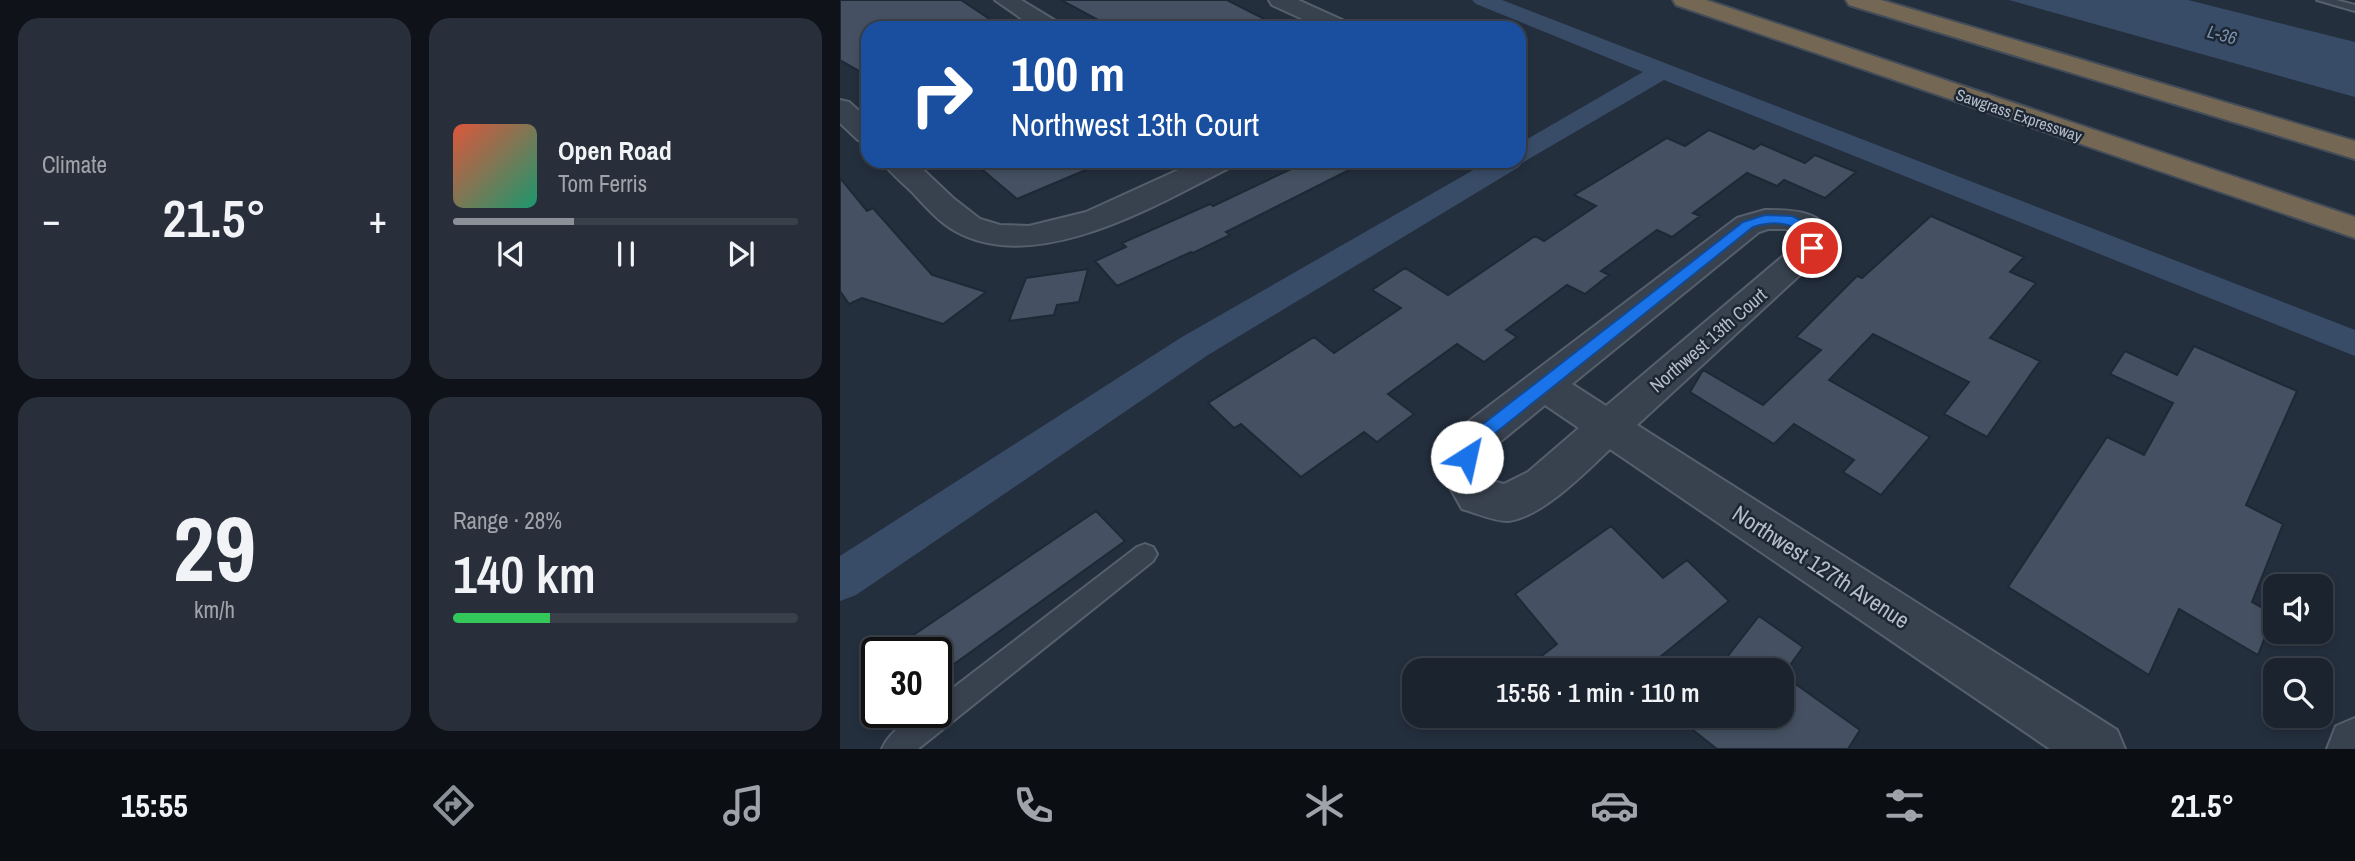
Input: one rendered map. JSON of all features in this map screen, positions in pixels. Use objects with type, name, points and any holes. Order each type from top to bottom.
[{"type":"highway","name":"Sawgrass Expressway","points":[[1684,0],[2355,228]]},
{"type":"highway","points":[[1857,0],[2355,149]]},
{"type":"street","points":[[1006,0],[1040,21]]},
{"type":"street","points":[[1280,0],[1326,21]]},
{"type":"street","points":[[840,108],[861,128]]},
{"type":"street","points":[[905,168],[965,224],[987,234],[1013,237],[1049,233],[1085,224],[1206,168]]},
{"type":"street","name":"Northwest 13th Court","points":[[1765,219],[1792,220],[1811,230],[1812,248],[1543,484],[1508,503],[1478,496],[1463,473],[1471,442],[1544,384],[1748,225],[1765,219]]},
{"type":"street","name":"Northwest 127th Avenue","points":[[1544,384],[2098,749]]},
{"type":"lane","points":[[2323,0],[2355,8]]},
{"type":"lane","points":[[896,749],[1145,554]]},
{"type":"water","name":"L-36","points":[[2009,0],[2188,0],[2355,42],[2355,97]]},
{"type":"building","points":[[840,0],[961,0],[992,21],[861,21],[861,72],[840,60]]},
{"type":"building","points":[[1061,0],[1227,0],[1268,21],[1100,21]]},
{"type":"building","points":[[1709,130],[1754,149],[1761,144],[1805,163],[1815,155],[1856,172],[1825,198],[1784,180],[1777,186],[1747,173],[1693,213],[1700,216],[1672,237],[1657,230],[1601,271],[1609,275],[1585,294],[1567,285],[1506,330],[1517,337],[1484,362],[1457,344],[1388,394],[1414,414],[1377,442],[1364,432],[1301,477],[1241,424],[1234,428],[1208,403],[1314,337],[1334,353],[1401,308],[1372,290],[1405,268],[1448,295],[1535,236],[1544,241],[1596,206],[1574,195],[1667,138],[1685,146]]},
{"type":"building","points":[[980,168],[1090,168],[1017,199]]},
{"type":"building","points":[[1293,168],[1353,168],[1226,232],[1230,235],[1117,286],[1095,261],[1126,247],[1122,243],[1210,204],[1213,206]]},
{"type":"building","points":[[840,178],[867,211],[873,208],[932,275],[986,292],[943,324],[862,298],[849,304],[840,291]]},
{"type":"building","points":[[1931,216],[2024,257],[2010,272],[2036,283],[1990,338],[2040,361],[1987,437],[1944,414],[1969,382],[1873,334],[1829,380],[1930,437],[1881,495],[1843,472],[1854,460],[1794,424],[1774,444],[1690,392],[1703,370],[1763,405],[1821,350],[1796,337],[1857,276],[1862,278]]},
{"type":"building","points":[[1088,269],[1079,302],[1057,305],[1054,315],[1009,321],[1026,278]]},
{"type":"building","points":[[2194,346],[2297,391],[2246,505],[2283,524],[2252,602],[2263,608],[2263,642],[2258,655],[2179,609],[2149,675],[2008,587],[2107,437],[2144,455],[2173,403],[2110,374],[2125,351],[2177,375]]},
{"type":"building","points":[[1096,511],[1125,541],[952,665],[952,637],[911,637]]},
{"type":"building","points":[[1611,526],[1663,578],[1687,560],[1729,601],[1659,658],[1539,658],[1557,644],[1515,594]]},
{"type":"building","points":[[1759,616],[1803,647],[1794,660],[1726,658]]},
{"type":"building","points":[[1794,683],[1860,730],[1848,749],[1717,749],[1690,728],[1794,728]]},
{"type":"waterway","points":[[1483,0],[2355,344]]},
{"type":"waterway","points":[[1526,151],[1662,71]]},
{"type":"waterway","points":[[840,581],[1195,346],[1497,168]]},
{"type":"route","points":[[1467,457],[1471,442],[1748,225],[1765,219],[1792,220],[1811,230],[1812,248]]}]
